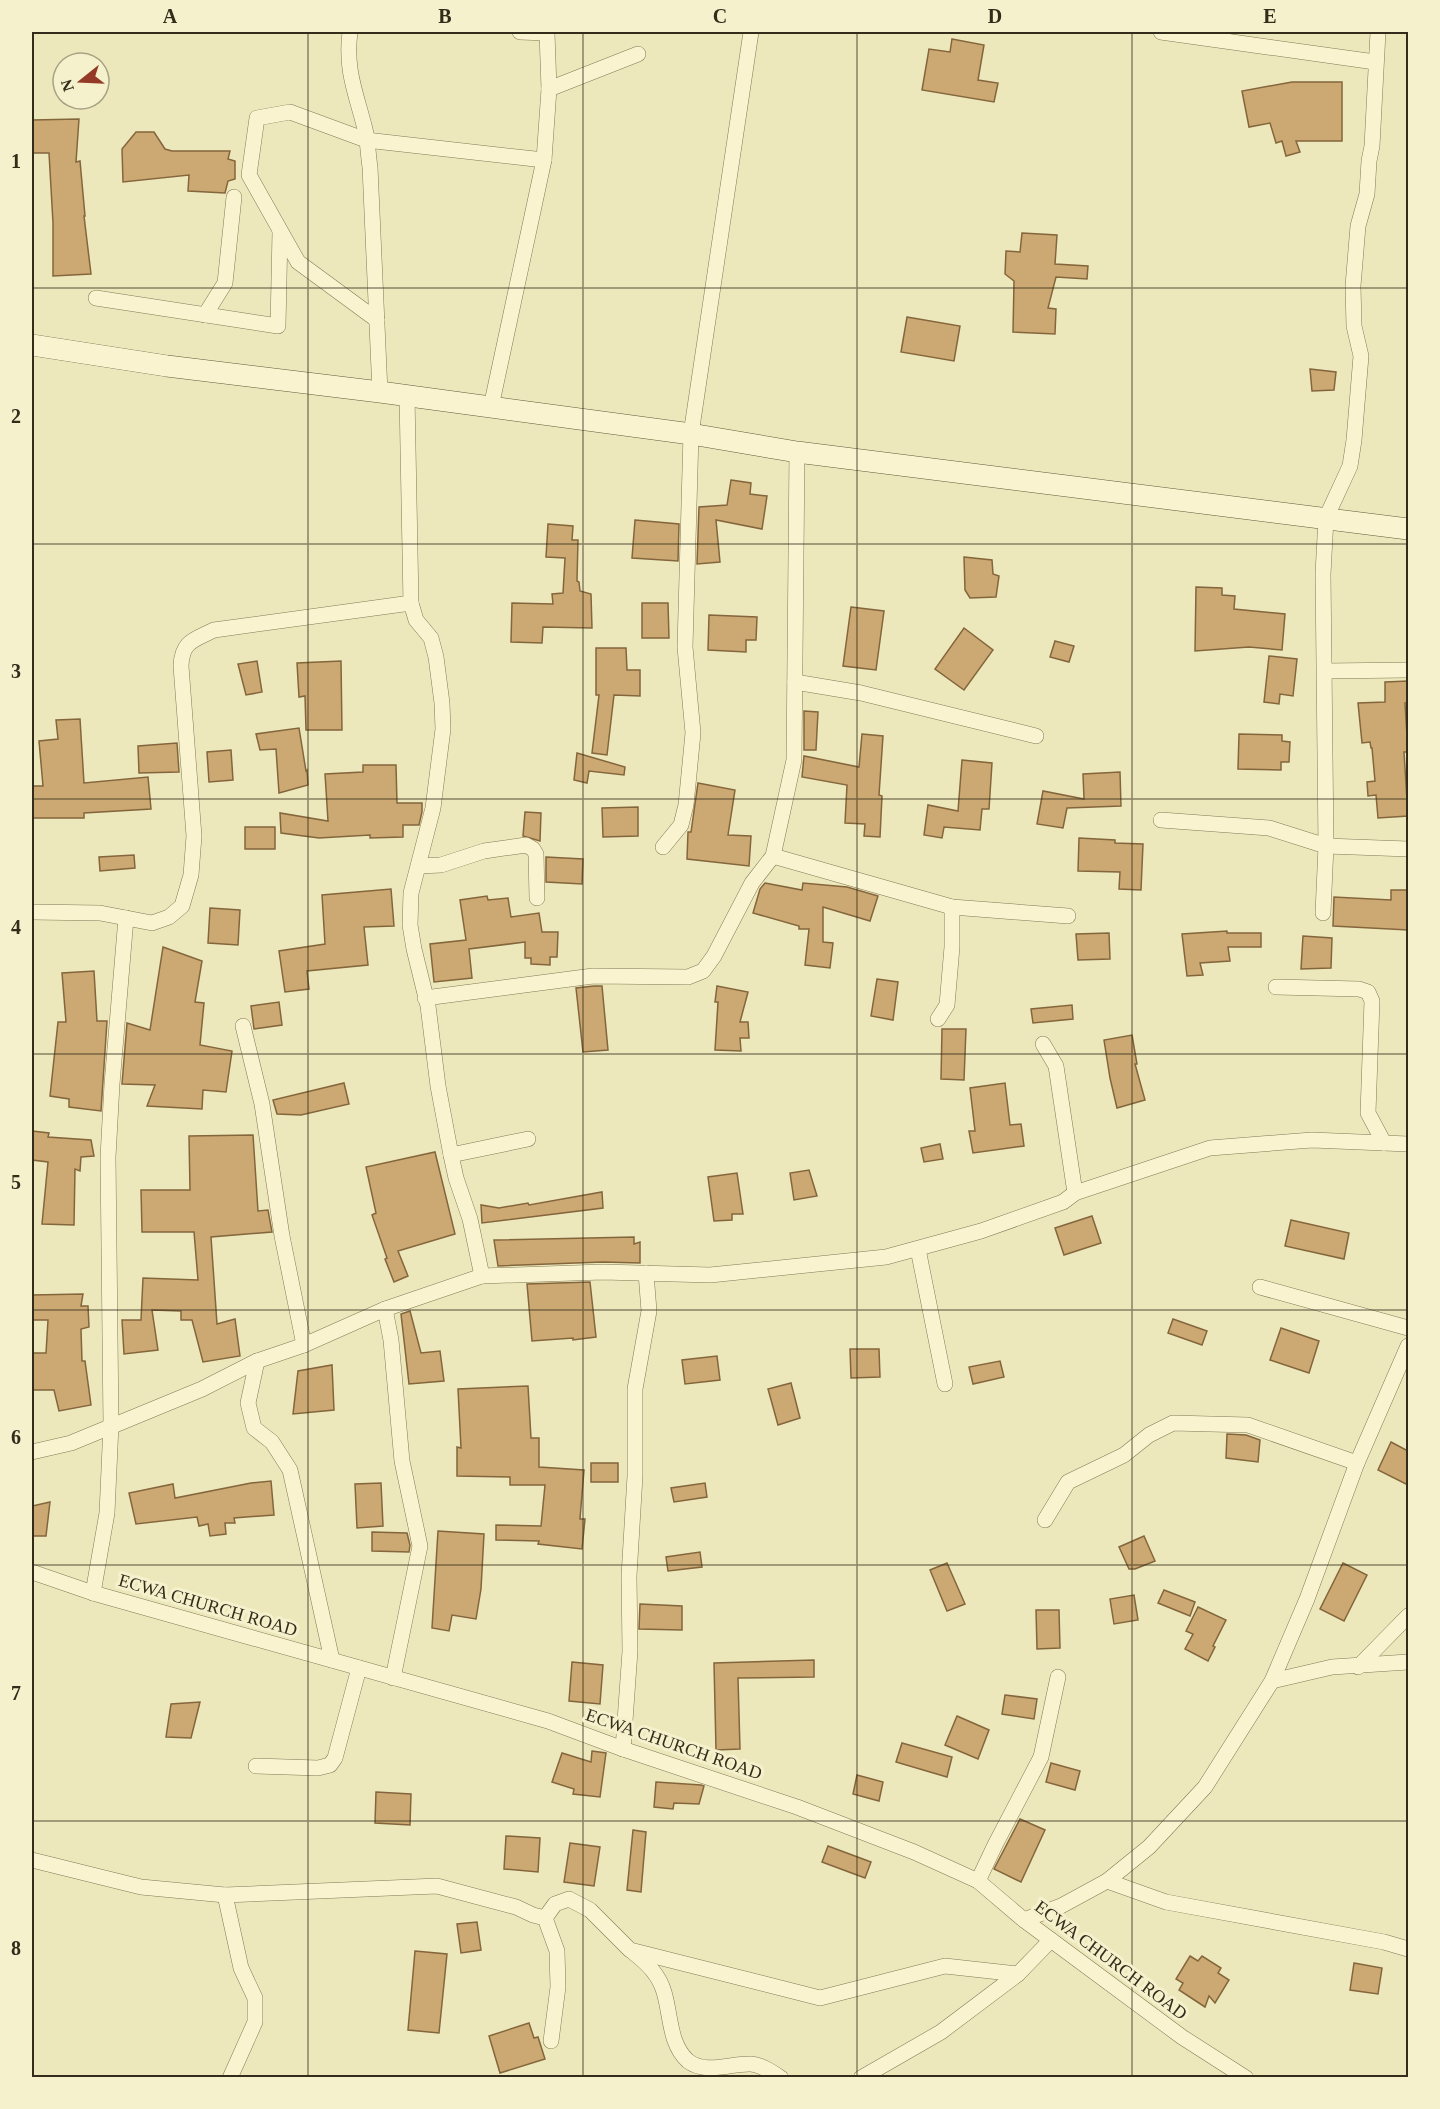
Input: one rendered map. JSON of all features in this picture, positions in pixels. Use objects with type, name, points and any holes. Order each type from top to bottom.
[{"type":"street","points":[[350,32],[347,53],[370,167],[380,392]]},
{"type":"street","points":[[491,407],[544,160],[549,89],[547,32],[520,32]]},
{"type":"street","points":[[663,847],[681,825],[686,804],[693,734],[685,647],[691,434],[751,32]]},
{"type":"street","points":[[1161,32],[1376,62]]},
{"type":"street","points":[[1323,913],[1326,846],[1323,574],[1326,518],[1350,466],[1354,440],[1361,356],[1354,326],[1353,286],[1358,226],[1367,194],[1372,146],[1378,32]]},
{"type":"street","points":[[549,89],[638,54]]},
{"type":"street","points":[[376,320],[298,262],[249,175],[257,118],[290,112],[366,140],[544,160]]},
{"type":"street","points":[[205,315],[225,284],[234,197]]},
{"type":"street","points":[[96,298],[278,326],[280,229]]},
{"type":"street","points":[[32,345],[167,366],[691,434],[797,452],[1408,529]]},
{"type":"street","points":[[407,396],[411,603],[416,620],[430,638],[436,657],[443,729],[433,808],[411,893],[410,925],[428,1006],[438,1086],[451,1155],[470,1219],[483,1276]]},
{"type":"street","points":[[425,998],[593,976],[688,977],[703,972],[714,956],[752,883],[773,856],[794,760],[797,452]]},
{"type":"street","points":[[32,912],[100,913],[152,923],[169,917],[182,906],[191,875],[194,836],[181,666],[182,652],[190,642],[214,630],[411,603]]},
{"type":"street","points":[[1325,671],[1408,670]]},
{"type":"street","points":[[795,682],[861,693],[1036,736]]},
{"type":"street","points":[[1161,820],[1269,828],[1326,846],[1408,849]]},
{"type":"street","points":[[418,866],[441,865],[484,851],[526,845],[537,854],[537,898]]},
{"type":"street","points":[[773,856],[952,907],[1068,916]]},
{"type":"street","points":[[938,1019],[947,1005],[952,907]]},
{"type":"street","points":[[93,1593],[107,1513],[111,1425],[108,1157],[126,918]]},
{"type":"street","points":[[1276,987],[1359,989],[1368,992],[1372,1001],[1368,1113],[1384,1143]]},
{"type":"street","points":[[243,1026],[262,1104],[282,1236],[303,1345]]},
{"type":"street","points":[[1043,1044],[1056,1066],[1075,1193]]},
{"type":"street","points":[[451,1155],[528,1139]]},
{"type":"street","points":[[32,1452],[71,1443],[202,1389],[258,1361],[303,1345],[385,1310],[483,1276],[603,1272],[710,1275],[886,1257],[981,1231],[1063,1202],[1075,1193],[1210,1149],[1312,1140],[1408,1144]]},
{"type":"street","points":[[918,1249],[945,1384]]},
{"type":"street","points":[[623,1749],[630,1651],[629,1576],[635,1476],[634,1389],[649,1311],[646,1273]]},
{"type":"street","points":[[1260,1287],[1408,1328]]},
{"type":"street","points":[[385,1310],[391,1340],[402,1461],[420,1546],[393,1678]]},
{"type":"street","points":[[1024,1920],[1061,1906],[1107,1881],[1149,1847],[1205,1788],[1272,1681],[1307,1599],[1357,1463],[1408,1346]]},
{"type":"street","points":[[258,1361],[248,1403],[254,1428],[272,1442],[290,1470],[332,1660]]},
{"type":"street","points":[[1045,1520],[1068,1482],[1124,1455],[1149,1435],[1173,1423],[1248,1425],[1357,1463]]},
{"type":"street","name":"ECWA CHURCH ROAD","points":[[32,1572],[93,1593],[548,1721],[623,1749],[797,1807],[914,1852],[978,1881],[1024,1920],[1182,2037],[1246,2078]]},
{"type":"street","points":[[1358,1667],[1408,1616]]},
{"type":"street","points":[[1272,1681],[1332,1667],[1408,1662]]},
{"type":"street","points":[[256,1766],[318,1768],[330,1765],[335,1758],[359,1668]]},
{"type":"street","points":[[978,1881],[1041,1757],[1058,1677]]},
{"type":"street","points":[[32,1860],[141,1887],[225,1895],[436,1886],[516,1907],[545,1918]]},
{"type":"street","points":[[1107,1881],[1166,1902],[1384,1942],[1408,1949]]},
{"type":"street","points":[[225,1895],[241,1968],[255,1998],[255,2022],[230,2078]]},
{"type":"street","points":[[545,1918],[555,1904],[569,1899],[590,1911],[653,1969],[664,1991],[671,2027],[679,2051],[690,2062],[710,2068],[752,2064],[770,2070],[781,2078]]},
{"type":"street","points":[[545,1918],[558,1951],[558,1987],[551,2041]]},
{"type":"street","points":[[861,2078],[941,2032],[1018,1974],[1051,1940]]},
{"type":"street","points":[[630,1950],[820,1998],[945,1966],[1018,1974]]},
{"type":"building","points":[[952,39],[984,45],[978,80],[998,83],[994,102],[922,90],[929,49],[950,52]]},
{"type":"building","points":[[1292,82],[1342,82],[1342,141],[1296,141],[1300,152],[1286,156],[1282,141],[1276,143],[1270,123],[1249,127],[1242,91]]},
{"type":"building","points":[[79,119],[76,162],[80,161],[91,274],[53,276],[49,153],[32,153],[32,120]]},
{"type":"building","points":[[136,132],[154,132],[165,149],[172,151],[230,151],[228,159],[235,161],[235,179],[228,181],[225,193],[188,191],[189,175],[123,182],[122,149]]},
{"type":"building","points":[[1022,233],[1057,235],[1055,264],[1088,266],[1087,279],[1056,277],[1048,308],[1056,309],[1055,334],[1013,332],[1014,281],[1005,274],[1006,251],[1020,252]]},
{"type":"building","points":[[907,317],[960,326],[954,361],[901,352]]},
{"type":"building","points":[[1310,369],[1336,372],[1334,390],[1312,391]]},
{"type":"building","points":[[731,480],[751,483],[750,494],[767,496],[762,529],[716,520],[720,562],[697,564],[699,507],[727,505]]},
{"type":"building","points":[[635,520],[679,524],[678,561],[632,558]]},
{"type":"building","points":[[548,524],[573,526],[572,540],[578,540],[577,581],[580,591],[591,594],[592,628],[543,627],[542,643],[511,642],[512,603],[553,604],[552,594],[563,593],[565,558],[546,557]]},
{"type":"building","points":[[964,557],[992,560],[993,574],[999,576],[996,597],[970,598],[965,590]]},
{"type":"building","points":[[1196,587],[1222,588],[1222,595],[1235,596],[1234,609],[1285,614],[1282,650],[1249,647],[1195,651]]},
{"type":"building","points":[[642,603],[668,603],[669,638],[642,638]]},
{"type":"building","points":[[851,607],[884,611],[876,670],[843,666]]},
{"type":"building","points":[[709,615],[757,617],[756,640],[746,640],[746,652],[708,650]]},
{"type":"building","points":[[964,628],[993,650],[964,690],[935,669]]},
{"type":"building","points":[[1055,641],[1074,646],[1069,662],[1050,657]]},
{"type":"building","points":[[596,648],[626,648],[627,670],[640,670],[640,696],[614,695],[607,755],[592,753],[599,695],[596,695]]},
{"type":"building","points":[[1269,656],[1297,659],[1293,696],[1280,694],[1279,704],[1264,702]]},
{"type":"building","points":[[257,661],[262,692],[246,695],[238,664]]},
{"type":"building","points":[[341,661],[342,730],[306,730],[305,696],[299,697],[297,663]]},
{"type":"building","points":[[1408,681],[1408,702],[1405,703],[1408,752],[1404,752],[1408,816],[1378,818],[1376,795],[1368,796],[1367,782],[1375,781],[1372,748],[1370,742],[1362,743],[1358,703],[1385,702],[1385,682]]},
{"type":"building","points":[[804,711],[818,712],[816,750],[804,750]]},
{"type":"building","points":[[80,719],[84,783],[148,777],[151,809],[84,813],[84,818],[32,818],[32,786],[43,786],[39,741],[58,739],[56,720]]},
{"type":"building","points":[[299,728],[308,785],[279,793],[276,749],[260,750],[256,734]]},
{"type":"building","points":[[862,734],[883,736],[879,795],[882,796],[880,837],[864,836],[865,824],[845,823],[847,785],[802,777],[804,756],[859,767]]},
{"type":"building","points":[[1239,734],[1282,735],[1282,741],[1290,742],[1289,762],[1281,762],[1281,770],[1238,769]]},
{"type":"building","points":[[177,743],[179,772],[139,773],[138,746]]},
{"type":"building","points":[[231,750],[233,780],[209,782],[207,752]]},
{"type":"building","points":[[577,753],[625,767],[624,775],[589,771],[587,783],[574,780]]},
{"type":"building","points":[[962,760],[992,763],[989,809],[982,809],[980,830],[944,827],[942,838],[924,835],[928,805],[958,811]]},
{"type":"building","points":[[363,765],[396,765],[397,803],[422,803],[419,825],[403,825],[403,837],[370,838],[370,835],[319,838],[281,833],[280,813],[328,821],[325,774],[363,772]]},
{"type":"building","points":[[1120,772],[1121,806],[1067,808],[1063,828],[1037,824],[1043,791],[1084,799],[1083,774]]},
{"type":"building","points":[[698,783],[735,790],[728,835],[751,836],[749,866],[687,859],[688,832],[691,832]]},
{"type":"building","points":[[638,807],[638,836],[603,837],[602,808]]},
{"type":"building","points":[[525,812],[541,813],[540,841],[523,836]]},
{"type":"building","points":[[245,827],[275,827],[275,849],[245,849]]},
{"type":"building","points":[[1079,838],[1143,844],[1141,890],[1119,889],[1120,872],[1078,871]]},
{"type":"building","points":[[134,855],[135,868],[100,871],[99,857]]},
{"type":"building","points":[[546,857],[583,859],[582,884],[546,882]]},
{"type":"building","points":[[765,883],[802,890],[803,883],[847,887],[878,896],[870,921],[823,907],[823,942],[833,943],[830,968],[805,965],[809,929],[799,929],[799,926],[753,913],[760,889]]},
{"type":"building","points":[[391,889],[394,926],[364,927],[368,965],[307,971],[309,989],[285,992],[279,951],[325,944],[322,895]]},
{"type":"building","points":[[1391,890],[1408,890],[1408,930],[1333,926],[1334,897],[1391,900]]},
{"type":"building","points":[[487,896],[488,900],[508,898],[511,917],[539,913],[542,932],[558,932],[557,957],[550,957],[550,965],[531,964],[531,958],[525,958],[525,942],[469,949],[472,978],[434,982],[430,944],[466,940],[460,900]]},
{"type":"building","points":[[210,908],[240,910],[238,945],[208,943]]},
{"type":"building","points":[[1227,931],[1227,933],[1261,933],[1261,947],[1228,947],[1230,961],[1200,963],[1203,975],[1187,976],[1182,934]]},
{"type":"building","points":[[1109,933],[1110,959],[1078,960],[1076,934]]},
{"type":"building","points":[[1303,936],[1332,938],[1331,968],[1301,969]]},
{"type":"building","points":[[163,947],[202,961],[195,1002],[204,1003],[200,1045],[232,1051],[226,1092],[203,1090],[202,1109],[147,1106],[155,1085],[122,1084],[127,1023],[150,1030]]},
{"type":"building","points":[[94,971],[97,1021],[107,1021],[101,1111],[69,1107],[69,1099],[50,1096],[58,1022],[66,1022],[62,973]]},
{"type":"building","points":[[877,979],[898,982],[893,1020],[871,1016]]},
{"type":"building","points":[[602,986],[608,1050],[583,1052],[576,988]]},
{"type":"building","points":[[717,986],[748,992],[740,1022],[748,1022],[749,1038],[740,1038],[741,1051],[715,1050]]},
{"type":"building","points":[[279,1002],[282,1025],[254,1029],[251,1006]]},
{"type":"building","points":[[1072,1005],[1073,1019],[1033,1023],[1031,1009]]},
{"type":"building","points":[[942,1029],[966,1029],[964,1080],[941,1079]]},
{"type":"building","points":[[1132,1035],[1137,1064],[1135,1064],[1145,1100],[1117,1108],[1104,1040]]},
{"type":"building","points":[[344,1083],[349,1104],[301,1115],[277,1114],[273,1100]]},
{"type":"building","points":[[1005,1083],[1010,1125],[1021,1124],[1024,1146],[973,1153],[969,1131],[975,1131],[970,1088]]},
{"type":"building","points":[[32,1131],[49,1133],[48,1137],[91,1140],[94,1156],[81,1157],[80,1171],[75,1169],[74,1225],[42,1224],[48,1162],[32,1160]]},
{"type":"building","points":[[253,1135],[258,1211],[268,1210],[272,1232],[211,1237],[217,1324],[235,1319],[240,1356],[203,1362],[192,1320],[181,1320],[181,1311],[152,1310],[158,1350],[124,1354],[122,1320],[141,1320],[143,1278],[198,1280],[194,1232],[142,1232],[141,1190],[190,1190],[189,1136]]},
{"type":"building","points":[[940,1144],[943,1159],[924,1162],[921,1148]]},
{"type":"building","points":[[435,1152],[455,1234],[398,1251],[408,1276],[394,1282],[372,1215],[376,1213],[366,1167]]},
{"type":"building","points":[[809,1170],[817,1196],[794,1200],[790,1173]]},
{"type":"building","points":[[737,1173],[743,1214],[732,1214],[732,1220],[714,1221],[708,1177]]},
{"type":"building","points":[[602,1192],[603,1208],[482,1223],[481,1205],[499,1208],[528,1203],[529,1205]]},
{"type":"building","points":[[1092,1216],[1101,1243],[1064,1255],[1055,1228]]},
{"type":"building","points":[[1291,1220],[1349,1233],[1344,1259],[1285,1246]]},
{"type":"building","points":[[634,1237],[634,1244],[640,1242],[640,1263],[498,1266],[494,1240]]},
{"type":"building","points":[[590,1282],[596,1337],[532,1341],[527,1284]]},
{"type":"building","points":[[83,1294],[81,1306],[88,1306],[89,1327],[81,1329],[82,1361],[85,1361],[91,1405],[59,1411],[54,1390],[32,1390],[32,1353],[46,1353],[48,1320],[32,1320],[32,1295]]},
{"type":"building","points":[[410,1311],[421,1353],[440,1351],[444,1381],[409,1384],[401,1314]]},
{"type":"building","points":[[1173,1319],[1207,1331],[1202,1345],[1168,1333]]},
{"type":"building","points":[[1281,1328],[1319,1341],[1309,1373],[1270,1360]]},
{"type":"building","points":[[850,1349],[879,1349],[880,1377],[851,1378]]},
{"type":"building","points":[[717,1356],[720,1380],[685,1384],[682,1360]]},
{"type":"building","points":[[1000,1361],[1004,1377],[973,1384],[969,1367]]},
{"type":"building","points":[[332,1365],[334,1410],[293,1414],[298,1371]]},
{"type":"building","points":[[791,1383],[800,1418],[778,1425],[768,1389]]},
{"type":"building","points":[[528,1386],[531,1438],[539,1438],[539,1467],[584,1470],[580,1519],[585,1519],[582,1549],[538,1544],[539,1541],[496,1540],[496,1525],[541,1526],[545,1485],[510,1485],[510,1477],[457,1476],[457,1447],[461,1448],[458,1389]]},
{"type":"building","points":[[1227,1434],[1246,1435],[1260,1440],[1258,1462],[1226,1458]]},
{"type":"building","points":[[1391,1442],[1408,1451],[1408,1485],[1378,1470]]},
{"type":"building","points":[[591,1463],[618,1463],[618,1482],[591,1482]]},
{"type":"building","points":[[271,1481],[274,1515],[234,1518],[235,1523],[225,1523],[226,1534],[210,1536],[208,1524],[199,1526],[197,1517],[136,1524],[129,1493],[173,1484],[175,1498]]},
{"type":"building","points":[[381,1483],[383,1526],[357,1528],[355,1484]]},
{"type":"building","points":[[705,1483],[707,1497],[674,1502],[671,1488]]},
{"type":"building","points":[[50,1502],[46,1536],[32,1536],[32,1506]]},
{"type":"building","points":[[438,1531],[484,1534],[481,1589],[476,1619],[452,1615],[449,1631],[432,1628]]},
{"type":"building","points":[[372,1532],[407,1533],[409,1552],[372,1551]]},
{"type":"building","points":[[1144,1536],[1155,1561],[1129,1569],[1119,1547]]},
{"type":"building","points":[[700,1552],[702,1567],[668,1571],[666,1557]]},
{"type":"building","points":[[947,1563],[965,1604],[947,1611],[930,1570]]},
{"type":"building","points":[[1343,1563],[1367,1575],[1344,1621],[1320,1609]]},
{"type":"building","points":[[1164,1590],[1195,1602],[1190,1616],[1158,1603]]},
{"type":"building","points":[[1134,1595],[1138,1620],[1114,1624],[1110,1599]]},
{"type":"building","points":[[640,1604],[682,1606],[682,1630],[639,1629]]},
{"type":"building","points":[[1198,1607],[1226,1620],[1208,1661],[1185,1649],[1193,1634],[1186,1631]]},
{"type":"building","points":[[1036,1610],[1059,1610],[1060,1648],[1037,1649]]},
{"type":"building","points":[[814,1660],[814,1677],[738,1678],[740,1749],[716,1750],[714,1663]]},
{"type":"building","points":[[572,1662],[603,1665],[600,1704],[569,1701]]},
{"type":"building","points":[[1005,1695],[1037,1699],[1034,1719],[1002,1714]]},
{"type":"building","points":[[200,1702],[191,1738],[166,1737],[171,1704]]},
{"type":"building","points":[[957,1716],[989,1730],[978,1759],[945,1745]]},
{"type":"building","points":[[902,1743],[952,1757],[947,1777],[896,1762]]},
{"type":"building","points":[[592,1751],[606,1753],[600,1797],[573,1794],[574,1789],[552,1782],[562,1753],[591,1762]]},
{"type":"building","points":[[1051,1763],[1080,1771],[1075,1790],[1046,1782]]},
{"type":"building","points":[[857,1775],[883,1782],[879,1801],[853,1794]]},
{"type":"building","points":[[656,1782],[704,1786],[699,1804],[674,1803],[673,1809],[654,1807]]},
{"type":"building","points":[[376,1792],[411,1794],[410,1825],[375,1823]]},
{"type":"building","points":[[1020,1819],[1045,1830],[1021,1882],[994,1869]]},
{"type":"building","points":[[633,1830],[646,1832],[641,1892],[627,1890]]},
{"type":"building","points":[[506,1836],[540,1838],[538,1872],[504,1869]]},
{"type":"building","points":[[570,1843],[600,1847],[594,1886],[564,1882]]},
{"type":"building","points":[[828,1846],[871,1862],[865,1878],[822,1862]]},
{"type":"building","points":[[477,1922],[481,1950],[461,1953],[457,1924]]},
{"type":"building","points":[[415,1951],[447,1954],[439,2033],[408,2030]]},
{"type":"building","points":[[1190,1956],[1198,1961],[1202,1956],[1221,1968],[1218,1973],[1229,1980],[1215,2003],[1209,1996],[1205,2007],[1179,1990],[1183,1983],[1176,1979]]},
{"type":"building","points":[[1354,1963],[1382,1968],[1378,1994],[1350,1990]]},
{"type":"building","points":[[529,2023],[534,2038],[538,2037],[545,2059],[500,2073],[489,2036]]}]
